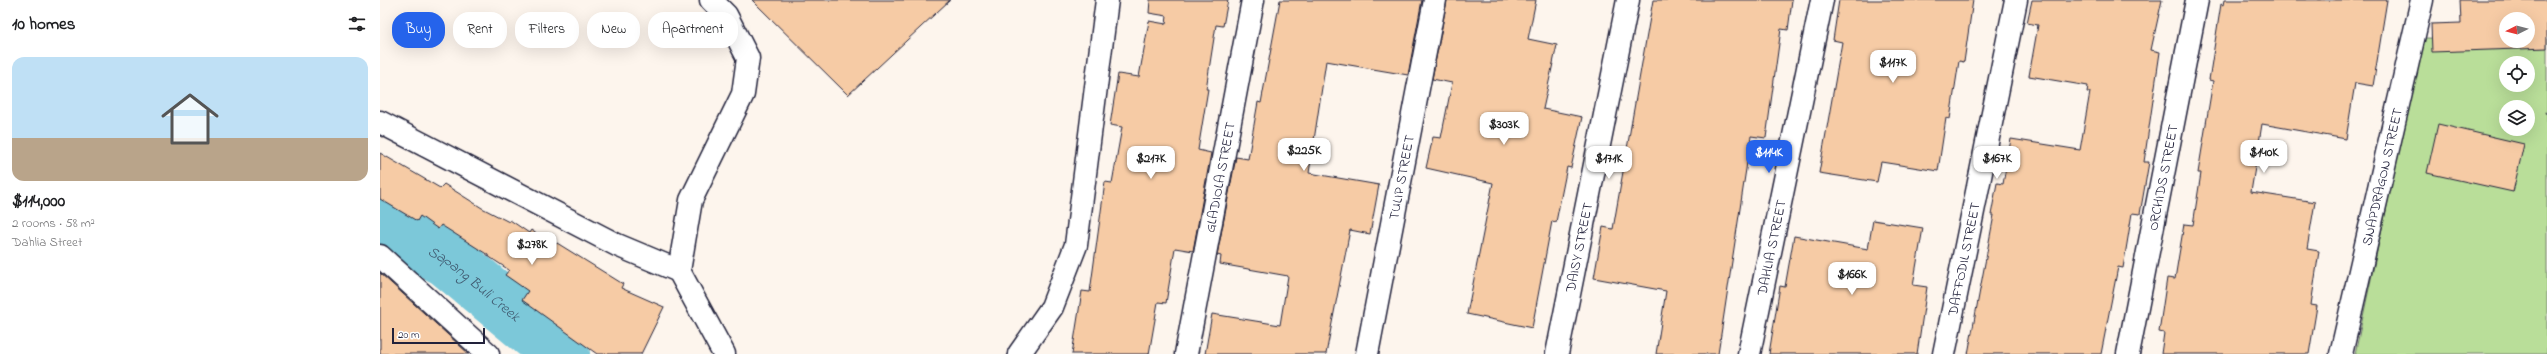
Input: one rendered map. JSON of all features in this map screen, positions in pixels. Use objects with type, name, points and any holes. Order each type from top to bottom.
[{"type":"street","points":[[711,0],[726,15],[748,58],[743,94],[691,200],[679,271],[724,354]]},
{"type":"street","points":[[1019,354],[1052,307],[1076,245],[1107,0]]},
{"type":"street","name":"GLADIOLA STREET","points":[[1186,354],[1253,0]]},
{"type":"street","name":"TULIP STREET","points":[[1367,354],[1435,0]]},
{"type":"street","name":"DAISY STREET","points":[[1557,354],[1628,0]]},
{"type":"street","name":"DAHLIA STREET","points":[[1749,354],[1822,0]]},
{"type":"street","name":"DAFFODIL STREET","points":[[1944,354],[2016,0]]},
{"type":"street","name":"ORCHIDS STREET","points":[[2128,354],[2197,0]]},
{"type":"street","name":"SNAPDRAGON STREET","points":[[2341,354],[2422,0]]},
{"type":"street","points":[[380,122],[617,245],[679,271]]},
{"type":"street","points":[[380,256],[488,354]]},
{"type":"green space","points":[[2423,38],[2499,39],[2499,48],[2535,48],[2535,40],[2547,39],[2547,354],[2355,354]]},
{"type":"building","points":[[752,0],[950,0],[848,95]]},
{"type":"building","points":[[1150,0],[1228,0],[1223,26],[1216,25],[1206,89],[1208,89],[1198,150],[1211,153],[1193,251],[1175,248],[1166,303],[1158,302],[1149,354],[1072,354],[1082,291],[1090,292],[1105,182],[1112,183],[1122,127],[1110,125],[1118,74],[1139,77],[1149,21],[1166,24],[1167,16],[1149,13]]},
{"type":"building","points":[[1280,0],[1422,0],[1408,75],[1326,61],[1309,173],[1379,185],[1370,234],[1350,230],[1326,354],[1205,354],[1212,314],[1280,325],[1288,276],[1220,264],[1221,256],[1217,255],[1236,157],[1248,159],[1258,102],[1261,103]]},
{"type":"building","points":[[1447,0],[1536,0],[1528,39],[1557,45],[1543,109],[1582,117],[1571,168],[1567,167],[1556,222],[1552,221],[1532,328],[1467,314],[1493,183],[1426,168],[1433,137],[1441,138],[1452,83],[1432,79]]},
{"type":"building","points":[[1653,0],[1792,0],[1788,30],[1781,29],[1766,138],[1751,136],[1718,354],[1656,354],[1666,291],[1594,278],[1603,227],[1613,229]]},
{"type":"building","points":[[1839,0],[1973,0],[1964,62],[1959,61],[1950,119],[1946,118],[1938,171],[1881,162],[1877,182],[1819,173],[1842,42],[1833,40]]},
{"type":"building","points":[[2032,0],[2162,0],[2151,50],[2160,52],[2144,162],[2149,162],[2140,214],[2132,213],[2123,268],[2118,267],[2101,354],[1968,354],[1994,215],[1991,215],[1997,183],[2003,184],[2011,139],[2080,150],[2090,92],[2087,92],[2088,86],[2029,76],[2038,25],[2027,23]]},
{"type":"building","points":[[2224,0],[2387,0],[2373,86],[2355,83],[2346,139],[2262,124],[2251,192],[2315,202],[2307,249],[2319,251],[2311,305],[2317,306],[2309,354],[2161,354],[2164,333],[2159,332],[2167,278],[2175,279],[2184,224],[2193,225],[2201,173],[2198,173],[2213,81],[2209,80],[2221,4],[2223,5]]},
{"type":"building","points":[[2460,0],[2547,0],[2547,48],[2432,52],[2431,24],[2461,23]]},
{"type":"building","points":[[2438,124],[2524,144],[2513,192],[2427,173]]},
{"type":"building","points":[[380,153],[440,188],[444,184],[482,208],[509,222],[510,220],[529,233],[531,230],[554,246],[557,243],[623,284],[621,288],[664,307],[641,354],[597,354],[522,300],[528,291],[505,275],[509,270],[488,255],[441,225],[438,229],[420,216],[417,221],[380,199]]},
{"type":"building","points":[[1873,220],[1923,228],[1913,285],[1927,287],[1917,354],[1769,354],[1780,286],[1785,287],[1794,236],[1868,249]]},
{"type":"building","points":[[380,273],[469,354],[380,354]]},
{"type":"waterway","name":"Sapang Buli Creek","points":[[380,224],[447,259],[562,354]]}]
